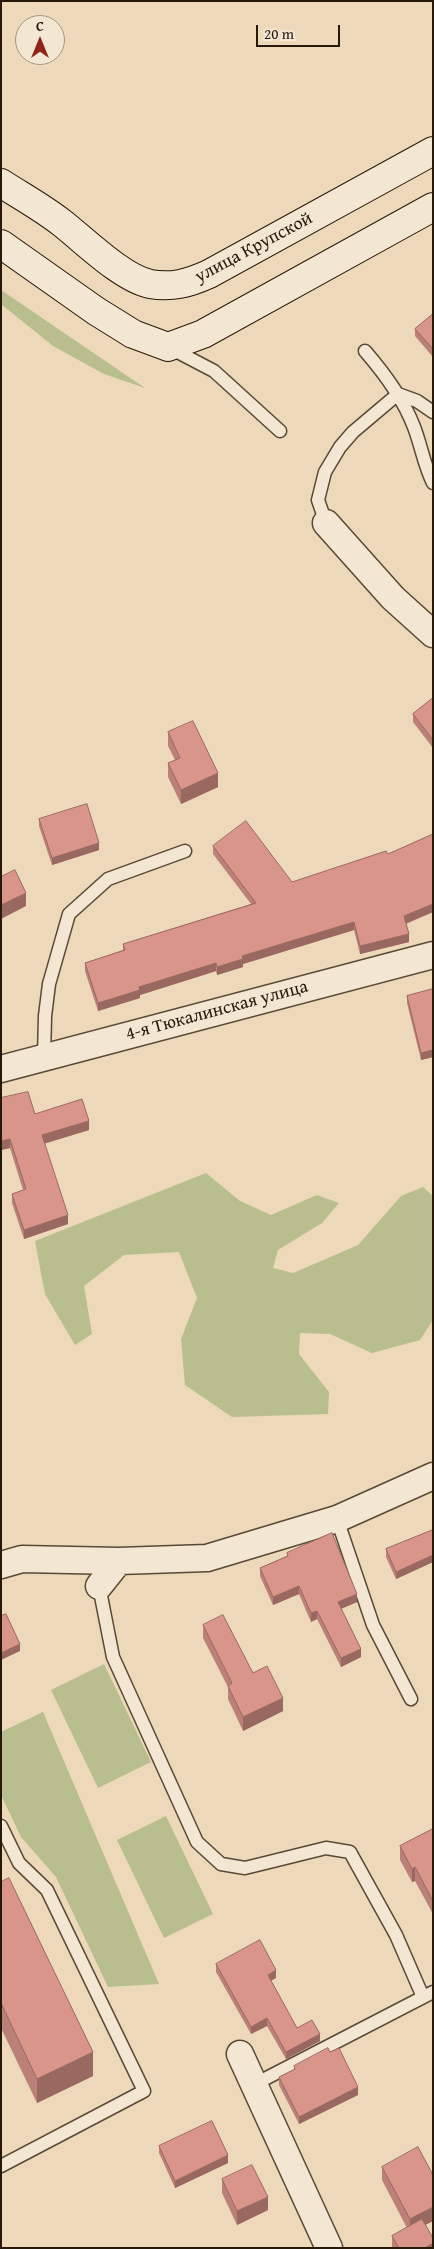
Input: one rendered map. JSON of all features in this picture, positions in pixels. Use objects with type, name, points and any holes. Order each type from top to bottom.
[{"type":"main road","name":"улица Крупской","points":[[1,183],[60,222],[119,268],[148,284],[167,286],[189,283],[209,274],[433,151]]},
{"type":"main road","points":[[1,244],[126,329],[168,347],[203,334],[433,207]]},
{"type":"street","points":[[326,523],[393,598],[433,634]]},
{"type":"street","name":"4-я Тюкалинская улица","points":[[1,1069],[44,1056],[433,955]]},
{"type":"street","points":[[1,1565],[22,1559],[119,1561],[207,1558],[337,1519],[433,1476]]},
{"type":"street","points":[[99,1586],[119,1561]]},
{"type":"street","points":[[240,2054],[329,2248]]},
{"type":"lane","points":[[168,347],[214,372],[280,431]]},
{"type":"lane","points":[[365,351],[398,394],[414,425],[433,483]]},
{"type":"lane","points":[[398,394],[417,401],[433,412]]},
{"type":"lane","points":[[326,523],[318,500],[325,472],[340,447],[352,432],[398,394]]},
{"type":"lane","points":[[44,1056],[45,1016],[49,984],[69,914],[108,879],[185,851]]},
{"type":"lane","points":[[337,1519],[373,1625],[411,1699]]},
{"type":"lane","points":[[99,1586],[113,1657],[197,1842],[221,1864],[245,1868],[326,1848],[350,1852],[428,1995],[255,2084]]},
{"type":"lane","points":[[1,1826],[19,1863],[47,1890],[144,2091],[3,2163]]},
{"type":"green space","points":[[1,290],[145,388],[104,374],[53,346],[1,304]]},
{"type":"green space","points":[[206,1173],[240,1201],[271,1215],[317,1195],[339,1203],[322,1223],[278,1250],[273,1268],[293,1273],[358,1245],[401,1196],[423,1187],[433,1196],[433,1320],[420,1340],[372,1353],[330,1334],[300,1333],[299,1354],[329,1392],[328,1414],[232,1417],[185,1385],[181,1339],[197,1298],[179,1252],[124,1255],[84,1286],[92,1334],[75,1345],[45,1294],[35,1241]]},
{"type":"green space","points":[[104,1664],[151,1762],[98,1788],[51,1690]]},
{"type":"green space","points":[[43,1712],[159,1984],[108,1987],[56,1877],[21,1837],[1,1795],[1,1732]]},
{"type":"green space","points":[[166,1816],[213,1914],[164,1938],[117,1840]]},
{"type":"building","points":[[433,314],[433,349],[415,329]]},
{"type":"building","points":[[433,698],[433,740],[413,714]]},
{"type":"building","points":[[193,721],[218,773],[181,790],[168,763],[180,758],[168,732]]},
{"type":"building","points":[[87,804],[99,843],[52,858],[39,819]]},
{"type":"building","points":[[246,821],[292,882],[386,851],[388,854],[433,834],[433,904],[404,916],[409,934],[360,946],[354,922],[242,956],[243,959],[217,967],[216,963],[139,987],[140,990],[98,1003],[85,963],[125,950],[123,944],[256,903],[213,846]]},
{"type":"building","points":[[15,870],[26,893],[1,905],[1,877]]},
{"type":"building","points":[[433,989],[433,1050],[421,1053],[407,996]]},
{"type":"building","points":[[28,1092],[35,1114],[82,1099],[89,1121],[42,1135],[68,1215],[24,1230],[12,1194],[26,1189],[10,1139],[1,1141],[1,1098]]},
{"type":"building","points":[[433,1530],[433,1555],[396,1572],[386,1549]]},
{"type":"building","points":[[332,1533],[357,1594],[338,1602],[361,1649],[341,1658],[317,1611],[311,1613],[299,1586],[273,1597],[260,1568],[288,1556],[287,1553]]},
{"type":"building","points":[[6,1614],[20,1644],[1,1653],[1,1616]]},
{"type":"building","points":[[223,1615],[253,1673],[267,1666],[283,1698],[243,1717],[228,1686],[232,1683],[203,1625]]},
{"type":"building","points":[[433,1829],[433,1901],[415,1867],[412,1869],[400,1846]]},
{"type":"building","points":[[9,1878],[93,2052],[37,2079],[1,2003],[1,1882]]},
{"type":"building","points":[[260,1940],[276,1970],[268,1975],[297,2028],[312,2020],[320,2034],[286,2052],[267,2018],[251,2027],[216,1964]]},
{"type":"building","points":[[328,2048],[330,2052],[339,2048],[358,2087],[299,2117],[279,2077],[295,2069],[294,2066]]},
{"type":"building","points":[[212,2121],[228,2155],[175,2181],[159,2146]]},
{"type":"building","points":[[418,2147],[433,2175],[433,2207],[410,2219],[382,2167]]},
{"type":"building","points":[[252,2165],[268,2197],[237,2211],[222,2179]]},
{"type":"building","points":[[422,2219],[433,2238],[433,2243],[425,2248],[399,2248],[392,2236]]}]
